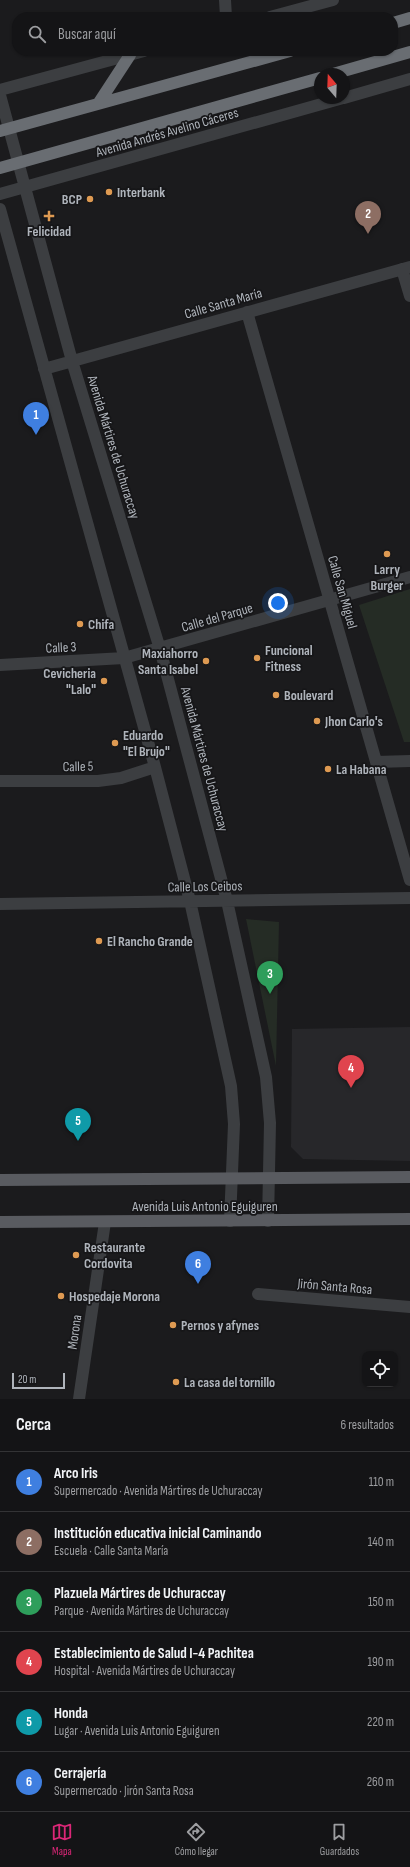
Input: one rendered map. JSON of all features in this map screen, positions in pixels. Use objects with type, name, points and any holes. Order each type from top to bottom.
[{"type":"highway","points":[[398,22],[410,18]]},
{"type":"highway","points":[[398,55],[410,52]]},
{"type":"highway","points":[[98,104],[129,56]]},
{"type":"highway","points":[[5,130],[272,56]]},
{"type":"highway","points":[[350,69],[396,56]]},
{"type":"highway","name":"Avenida Andrés Avelino Cáceres","points":[[0,168],[314,80]]},
{"type":"main road","name":"Avenida Luis Antonio Eguiguren","points":[[0,1180],[410,1177]]},
{"type":"main road","name":"Avenida Luis Antonio Eguiguren","points":[[0,1222],[410,1219]]},
{"type":"street","points":[[225,0],[226,12]]},
{"type":"street","points":[[289,12],[333,0]]},
{"type":"street","points":[[0,90],[126,56]]},
{"type":"street","name":"Avenida Andrés Avelino Cáceres","points":[[350,96],[410,79]]},
{"type":"street","name":"Avenida Mártires de Uchuraccay","points":[[0,95],[5,130],[18,163],[72,361],[160,649],[227,901],[266,1077],[270,1123],[268,1221]]},
{"type":"street","name":"Avenida Andrés Avelino Cáceres","points":[[0,194],[321,104]]},
{"type":"street","points":[[0,209],[155,767],[190,901],[231,1086],[234,1124],[233,1179],[230,1221]]},
{"type":"street","points":[[406,268],[410,296]]},
{"type":"street","name":"Calle Santa María","points":[[44,369],[406,268]]},
{"type":"street","name":"Calle San Miguel","points":[[247,312],[410,880]]},
{"type":"street","name":"Calle del Parque","points":[[124,658],[410,577]]},
{"type":"street","name":"Calle 3","points":[[0,665],[124,658]]},
{"type":"street","points":[[376,762],[410,761]]},
{"type":"street","name":"Calle 5","points":[[0,781],[98,781],[121,778],[155,767]]},
{"type":"street","name":"Calle Los Ceibos","points":[[0,904],[410,898]]},
{"type":"street","name":"Morona","points":[[80,1399],[105,1222]]},
{"type":"street","name":"Jirón Santa Rosa","points":[[258,1294],[410,1307]]},
{"type":"shaded area","points":[[410,589],[410,742],[404,742],[359,605]]},
{"type":"shaded area","points":[[246,919],[279,922],[276,1066]]},
{"type":"shaded area","points":[[410,1027],[410,1161],[303,1159],[291,1147],[292,1029]]},
{"type":"place","name":"Interbank","points":[[109,192]]},
{"type":"place","name":"BCP","points":[[90,199]]},
{"type":"place","name":"Felicidad","points":[[49,216]]},
{"type":"place","name":"Institución educativa inicial Caminando","points":[[368,234]]},
{"type":"place","name":"Arco Iris","points":[[36,435]]},
{"type":"place","name":"Larry Burger","points":[[387,554]]},
{"type":"place","name":"Chifa","points":[[80,624]]},
{"type":"place","name":"Funcional Fitness","points":[[257,658]]},
{"type":"place","name":"Maxiahorro Santa Isabel","points":[[206,661]]},
{"type":"place","name":"Cevicheria \"Lalo\"","points":[[104,681]]},
{"type":"place","name":"Boulevard","points":[[276,695]]},
{"type":"place","name":"Jhon Carlo's","points":[[317,721]]},
{"type":"place","name":"Eduardo \"El Brujo\"","points":[[115,743]]},
{"type":"place","name":"La Habana","points":[[328,769]]},
{"type":"place","name":"El Rancho Grande","points":[[99,941]]},
{"type":"place","name":"Plazuela Mártires de Uchuraccay","points":[[270,994]]},
{"type":"place","name":"Establecimiento de Salud I-4 Pachitea","points":[[351,1088]]},
{"type":"place","name":"Honda","points":[[78,1141]]},
{"type":"place","name":"Restaurante Cordovita","points":[[76,1255]]},
{"type":"place","name":"Cerrajería","points":[[198,1284]]},
{"type":"place","name":"Hospedaje Morona","points":[[61,1296]]},
{"type":"place","name":"Pernos y afynes","points":[[173,1325]]},
{"type":"place","name":"La casa del tornillo","points":[[176,1382]]}]
